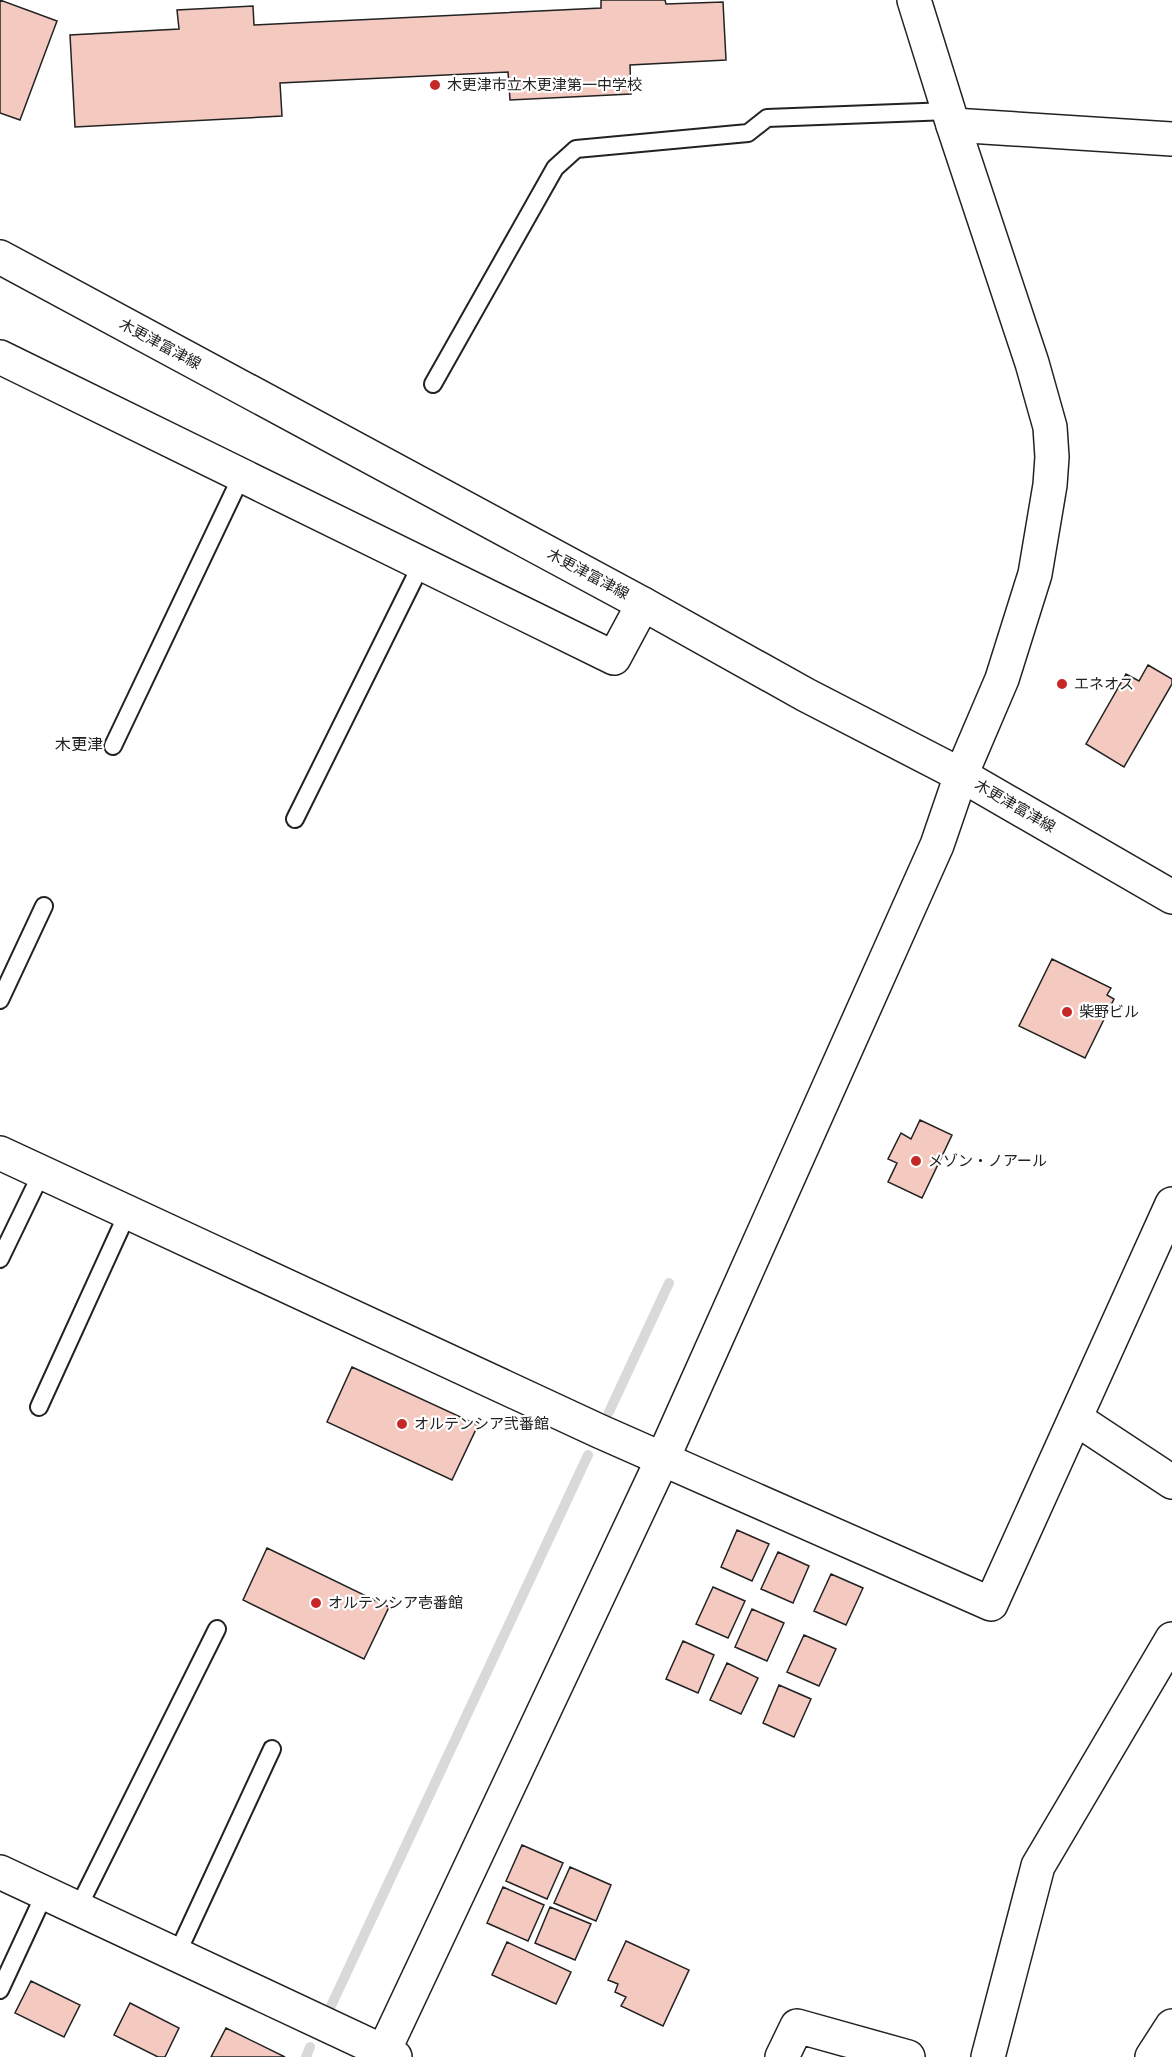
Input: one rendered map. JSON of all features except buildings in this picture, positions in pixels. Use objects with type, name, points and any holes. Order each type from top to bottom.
[{"type":"street","points":[[0,1872],[386,2055],[663,1458],[937,845],[961,775],[1002,679],[1035,574],[1050,485],[1052,457],[1050,427],[1032,363],[951,118],[915,0]]},
{"type":"street","points":[[951,118],[1172,140]]},
{"type":"street","name":"木更津富津線","points":[[0,257],[644,604],[806,695],[961,775],[1172,897]]},
{"type":"street","points":[[0,357],[614,658],[644,604]]},
{"type":"street","points":[[0,1153],[599,1431],[991,1604],[1172,1204]]},
{"type":"street","points":[[1075,1418],[1172,1482]]},
{"type":"street","points":[[988,2057],[1038,1866],[1172,1639]]},
{"type":"street","points":[[782,2057],[797,2026],[908,2057]]},
{"type":"street","points":[[1152,2057],[1172,2026]]},
{"type":"lane","points":[[433,384],[555,168],[576,149],[748,133],[767,118],[951,118]]},
{"type":"lane","points":[[113,746],[241,477]]},
{"type":"lane","points":[[295,819],[421,565]]},
{"type":"lane","points":[[0,1000],[44,906]]},
{"type":"lane","points":[[0,1259],[42,1172]]},
{"type":"lane","points":[[39,1407],[128,1212]]},
{"type":"lane","points":[[78,1908],[217,1629]]},
{"type":"lane","points":[[177,1954],[272,1749]]},
{"type":"lane","points":[[0,1990],[45,1893]]},
{"type":"waterway","points":[[609,1412],[669,1283]]},
{"type":"waterway","points":[[331,2006],[588,1455]]},
{"type":"waterway","points":[[306,2057],[310,2047]]},
{"type":"place","name":"木更津市立木更津第一中学校","points":[[435,85]]},
{"type":"place","name":"エネオス","points":[[1062,684]]},
{"type":"place","name":"柴野ビル","points":[[1067,1012]]},
{"type":"place","name":"メゾン・ノアール","points":[[916,1161]]},
{"type":"place","name":"オルテンシア弐番館","points":[[402,1424]]},
{"type":"place","name":"オルテンシア壱番館","points":[[316,1603]]},
{"type":"district","name":"木更津","points":[[79,744]]}]
